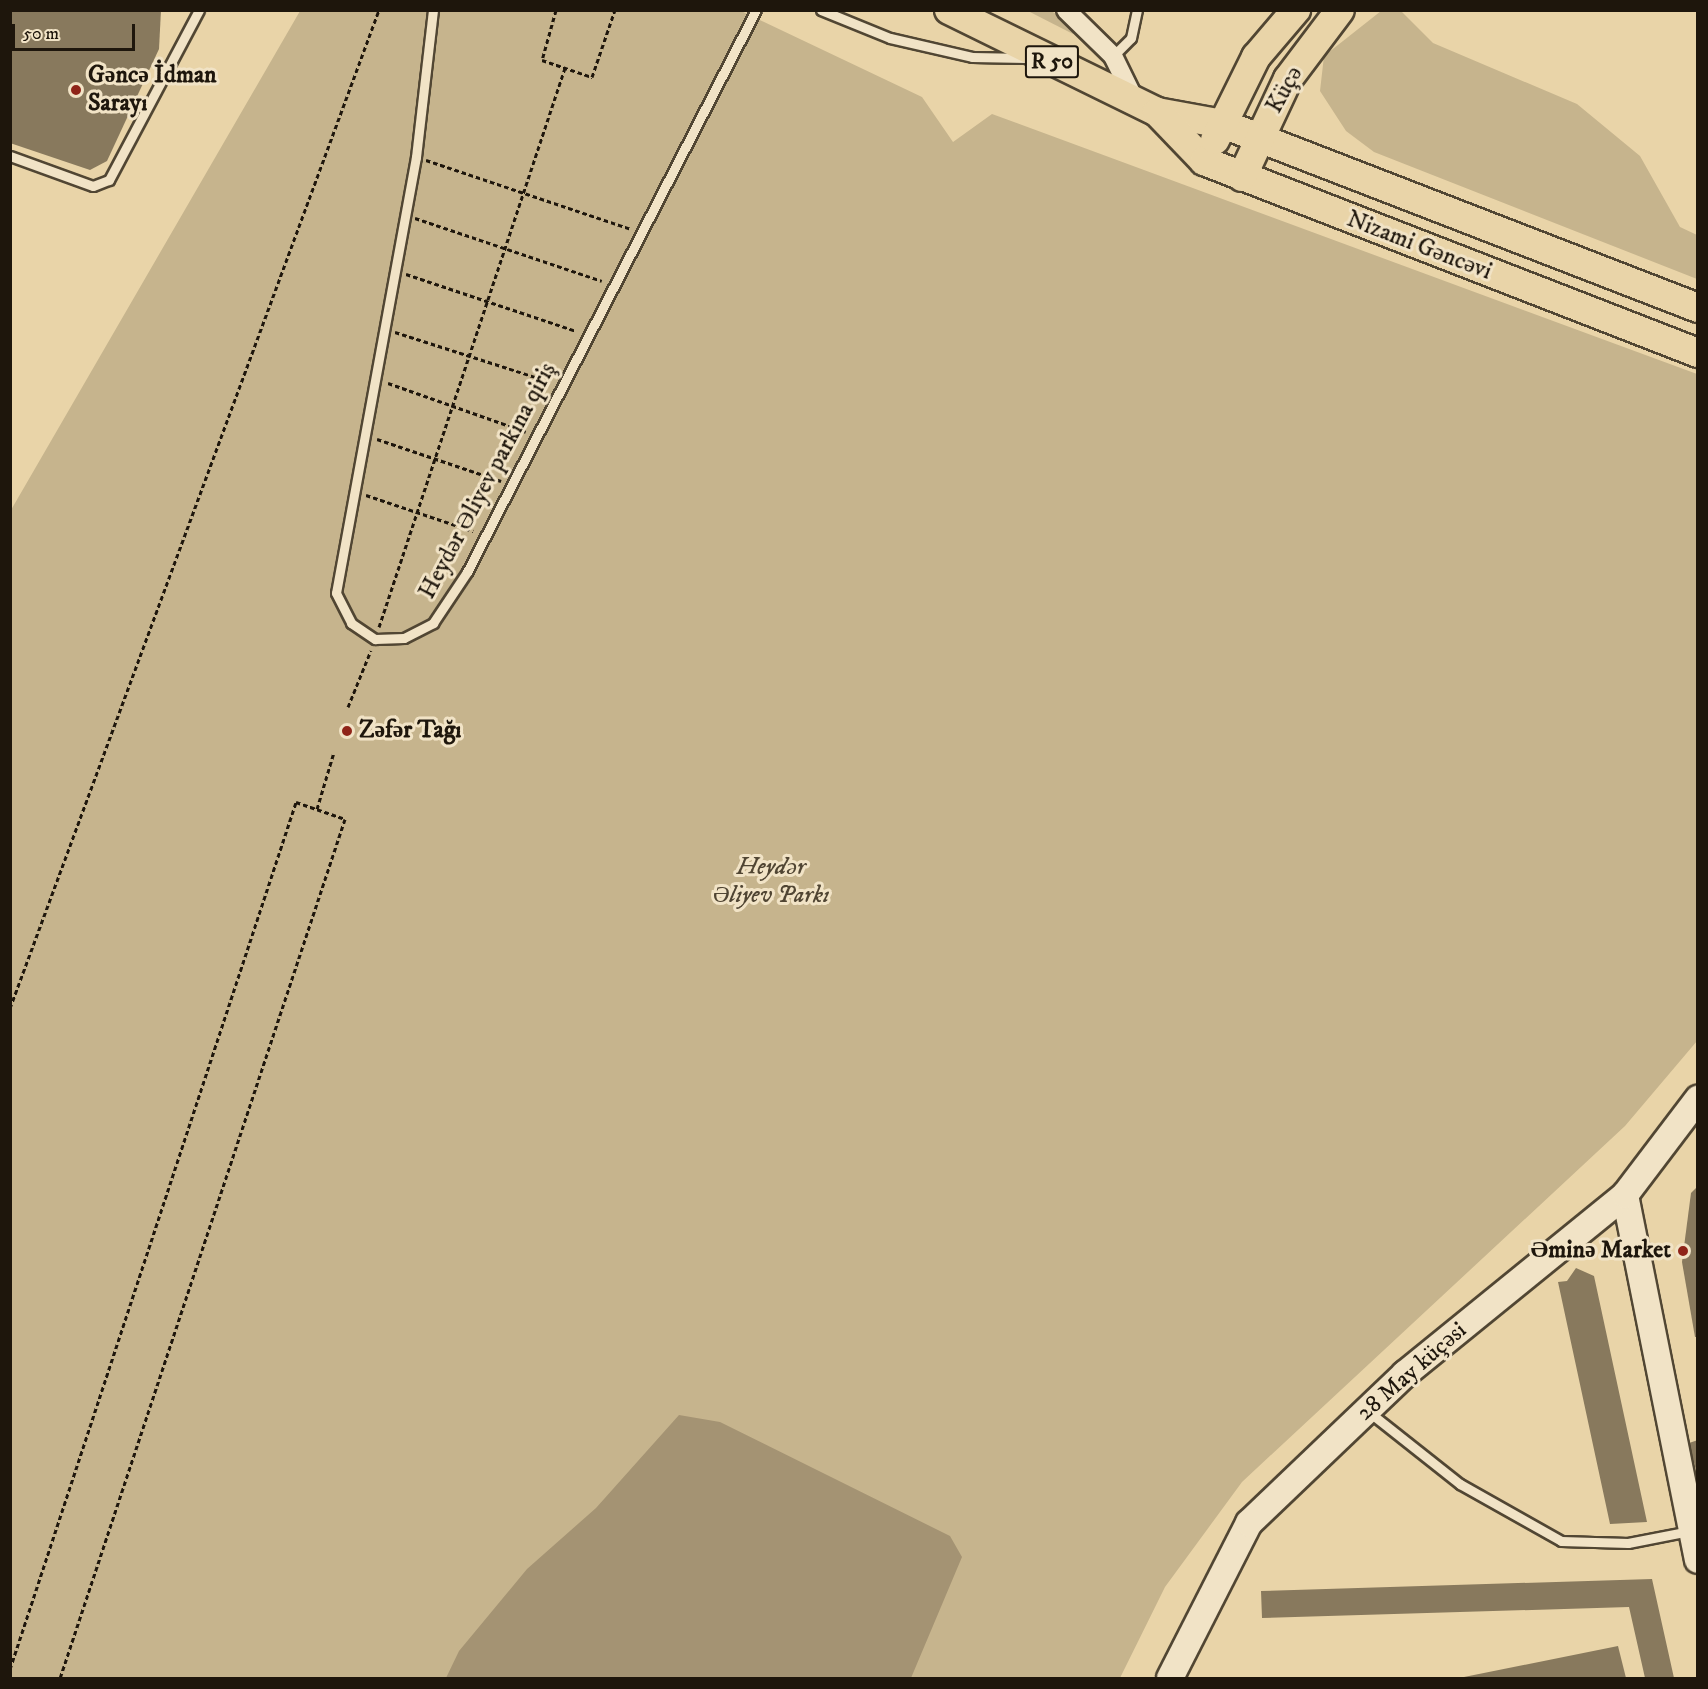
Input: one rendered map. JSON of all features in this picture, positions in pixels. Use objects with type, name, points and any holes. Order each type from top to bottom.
[{"type":"main road","name":"Nizami Gəncəvi","points":[[949,10],[1146,107],[1223,124],[1698,308]]},
{"type":"main road","points":[[1204,161],[1256,57],[1296,10]]},
{"type":"main road","name":"Küçə","points":[[1242,177],[1287,79],[1340,10]]},
{"type":"main road","name":"Nizami Gəncəvi","points":[[1146,107],[1204,161],[1698,353]]},
{"type":"main road","name":"28 May küçəsi","points":[[1170,1678],[1249,1523],[1367,1410],[1624,1195],[1698,1099]]},
{"type":"main road","points":[[1624,1195],[1698,1560]]},
{"type":"street","points":[[1066,10],[1113,56],[1146,107]]},
{"type":"lane","points":[[10,156],[93,186],[109,180],[199,10]]},
{"type":"lane","points":[[375,639],[351,623],[336,593],[416,157],[433,10]]},
{"type":"lane","name":"Heydər Əliyev parkına qiriş","points":[[375,639],[404,638],[433,623],[486,536],[756,10]]},
{"type":"lane","points":[[821,10],[890,38],[972,57],[1044,58]]},
{"type":"lane","points":[[1113,56],[1131,38],[1137,10]]},
{"type":"lane","points":[[1367,1410],[1460,1484],[1561,1540],[1628,1543],[1692,1530]]},
{"type":"path","points":[[10,1008],[379,10]]},
{"type":"path","points":[[556,10],[542,60],[592,77],[615,10]]},
{"type":"path","points":[[348,707],[375,639],[418,513],[565,68]]},
{"type":"path","points":[[416,157],[642,232]]},
{"type":"path","points":[[405,214],[615,285]]},
{"type":"path","points":[[396,270],[589,335]]},
{"type":"path","points":[[385,328],[563,386]]},
{"type":"path","points":[[375,379],[537,435]]},
{"type":"path","points":[[364,435],[512,485]]},
{"type":"path","points":[[356,492],[486,536]]},
{"type":"path","points":[[317,809],[334,752]]},
{"type":"path","points":[[10,1669],[296,802],[345,819],[60,1678]]},
{"type":"green space","name":"Heydər Əliyev Parkı","points":[[300,11],[741,11],[922,97],[953,142],[992,114],[1697,374],[1697,1041],[1625,1126],[1242,1482],[1165,1587],[1120,1678],[11,1678],[11,510]]},
{"type":"green space","points":[[1028,11],[1051,11],[1074,24],[1073,34]]},
{"type":"green space","points":[[1381,11],[1401,11],[1433,43],[1577,104],[1640,156],[1680,227],[1697,235],[1697,279],[1374,152],[1346,131],[1320,91],[1324,56]]},
{"type":"shaded area","points":[[679,1415],[720,1422],[950,1536],[962,1557],[911,1678],[446,1678],[459,1651],[527,1569],[596,1508]]},
{"type":"building","name":"Gəncə İdman Sarayı","points":[[10,10],[161,10],[159,49],[107,161],[90,170],[10,143]]},
{"type":"building","points":[[1698,1186],[1698,1337],[1695,1337],[1682,1262],[1691,1193]]},
{"type":"building","points":[[1576,1268],[1594,1276],[1647,1522],[1610,1524],[1558,1282],[1567,1281]]},
{"type":"building","points":[[1698,1440],[1698,1474],[1697,1474],[1689,1443]]},
{"type":"building","points":[[1652,1579],[1674,1678],[1645,1678],[1629,1607],[1262,1618],[1261,1591]]},
{"type":"building","points":[[1618,1646],[1626,1678],[1464,1678],[1464,1677]]},
{"type":"place","name":"Gəncə İdman Sarayı","points":[[76,90]]},
{"type":"place","name":"Zəfər Tağı","points":[[347,731]]},
{"type":"place","name":"Əminə Market","points":[[1683,1251]]}]
